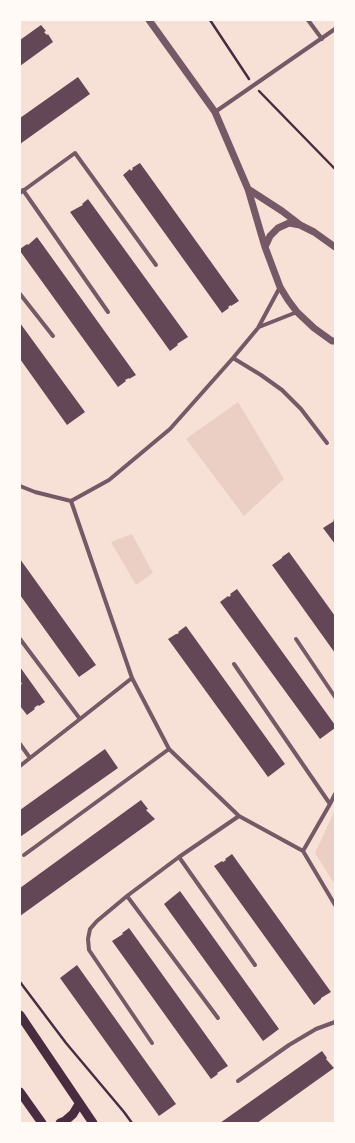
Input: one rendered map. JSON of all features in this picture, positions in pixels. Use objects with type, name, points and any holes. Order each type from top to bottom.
[{"type":"main road","points":[[20,1015],[93,1123]]},
{"type":"main road","points":[[20,1092],[42,1123]]},
{"type":"main road","points":[[60,1123],[65,1121],[73,1114],[79,1104]]},
{"type":"street","points":[[149,20],[215,112],[248,189],[265,247],[280,288],[297,312],[314,328],[334,342]]},
{"type":"street","points":[[308,20],[322,39]]},
{"type":"street","points":[[215,112],[335,29]]},
{"type":"street","points":[[108,312],[22,191],[75,152],[156,265]]},
{"type":"street","points":[[248,189],[282,211],[300,225],[314,232],[335,246]]},
{"type":"street","points":[[265,247],[270,236],[278,228],[288,223],[300,225]]},
{"type":"street","points":[[20,486],[35,492],[71,501],[109,480],[170,429],[258,328],[280,288]]},
{"type":"street","points":[[20,294],[52,336]]},
{"type":"street","points":[[258,328],[297,312]]},
{"type":"street","points":[[233,358],[282,390],[301,409],[327,443]]},
{"type":"street","points":[[71,501],[132,678],[169,749],[238,816],[303,850],[335,905]]},
{"type":"street","points":[[20,639],[80,719]]},
{"type":"street","points":[[296,639],[335,697]]},
{"type":"street","points":[[234,664],[330,804]]},
{"type":"street","points":[[20,766],[132,678]]},
{"type":"street","points":[[20,744],[30,758]]},
{"type":"street","points":[[24,854],[169,749]]},
{"type":"street","points":[[303,850],[335,794]]},
{"type":"street","points":[[152,1043],[90,950],[88,939],[90,929],[97,921],[127,896],[179,857],[238,816]]},
{"type":"street","points":[[179,857],[255,965]]},
{"type":"street","points":[[127,896],[218,1018]]},
{"type":"street","points":[[238,1080],[288,1045],[316,1029],[335,1022]]},
{"type":"path","points":[[210,20],[254,85],[335,169]]},
{"type":"path","points":[[20,982],[66,1043],[132,1123]]},
{"type":"shaded area","points":[[238,402],[284,479],[244,516],[186,439]]},
{"type":"shaded area","points":[[132,534],[153,573],[136,585],[111,542]]},
{"type":"shaded area","points":[[335,810],[335,885],[315,853]]},
{"type":"building","points":[[41,25],[46,31],[44,32],[47,35],[48,34],[53,42],[20,66],[20,40]]},
{"type":"building","points":[[78,77],[90,94],[20,144],[20,118]]},
{"type":"building","points":[[140,163],[239,301],[228,307],[229,308],[222,313],[123,175],[130,169],[131,171],[133,169],[132,168]]},
{"type":"building","points":[[88,199],[188,337],[177,344],[178,345],[170,351],[70,212],[83,205],[82,204]]},
{"type":"building","points":[[37,237],[136,375],[125,380],[126,381],[118,387],[20,251],[20,249],[27,244],[28,245]]},
{"type":"building","points":[[20,323],[85,412],[67,425],[20,359]]},
{"type":"building","points":[[335,519],[335,544],[323,528]]},
{"type":"building","points":[[289,552],[335,616],[335,653],[272,565]]},
{"type":"building","points":[[20,559],[96,665],[79,677],[20,595]]},
{"type":"building","points":[[237,589],[335,725],[335,728],[320,739],[220,602],[228,596],[229,597],[231,595],[230,594]]},
{"type":"building","points":[[186,626],[285,764],[268,777],[168,639],[179,633],[178,632]]},
{"type":"building","points":[[20,667],[45,702],[39,706],[38,705],[27,715],[20,706],[20,685],[22,684],[21,682],[20,683]]},
{"type":"building","points":[[105,749],[118,768],[20,837],[20,810]]},
{"type":"building","points":[[141,800],[148,809],[146,810],[155,819],[20,916],[20,888]]},
{"type":"building","points":[[232,854],[331,992],[321,998],[314,1005],[214,866],[226,860],[225,859]]},
{"type":"building","points":[[180,891],[279,1029],[263,1041],[164,904]]},
{"type":"building","points":[[129,928],[228,1066],[211,1079],[112,941]]},
{"type":"building","points":[[77,965],[176,1104],[159,1116],[60,978]]},
{"type":"building","points":[[322,1051],[327,1058],[326,1059],[334,1068],[257,1123],[220,1123]]}]
